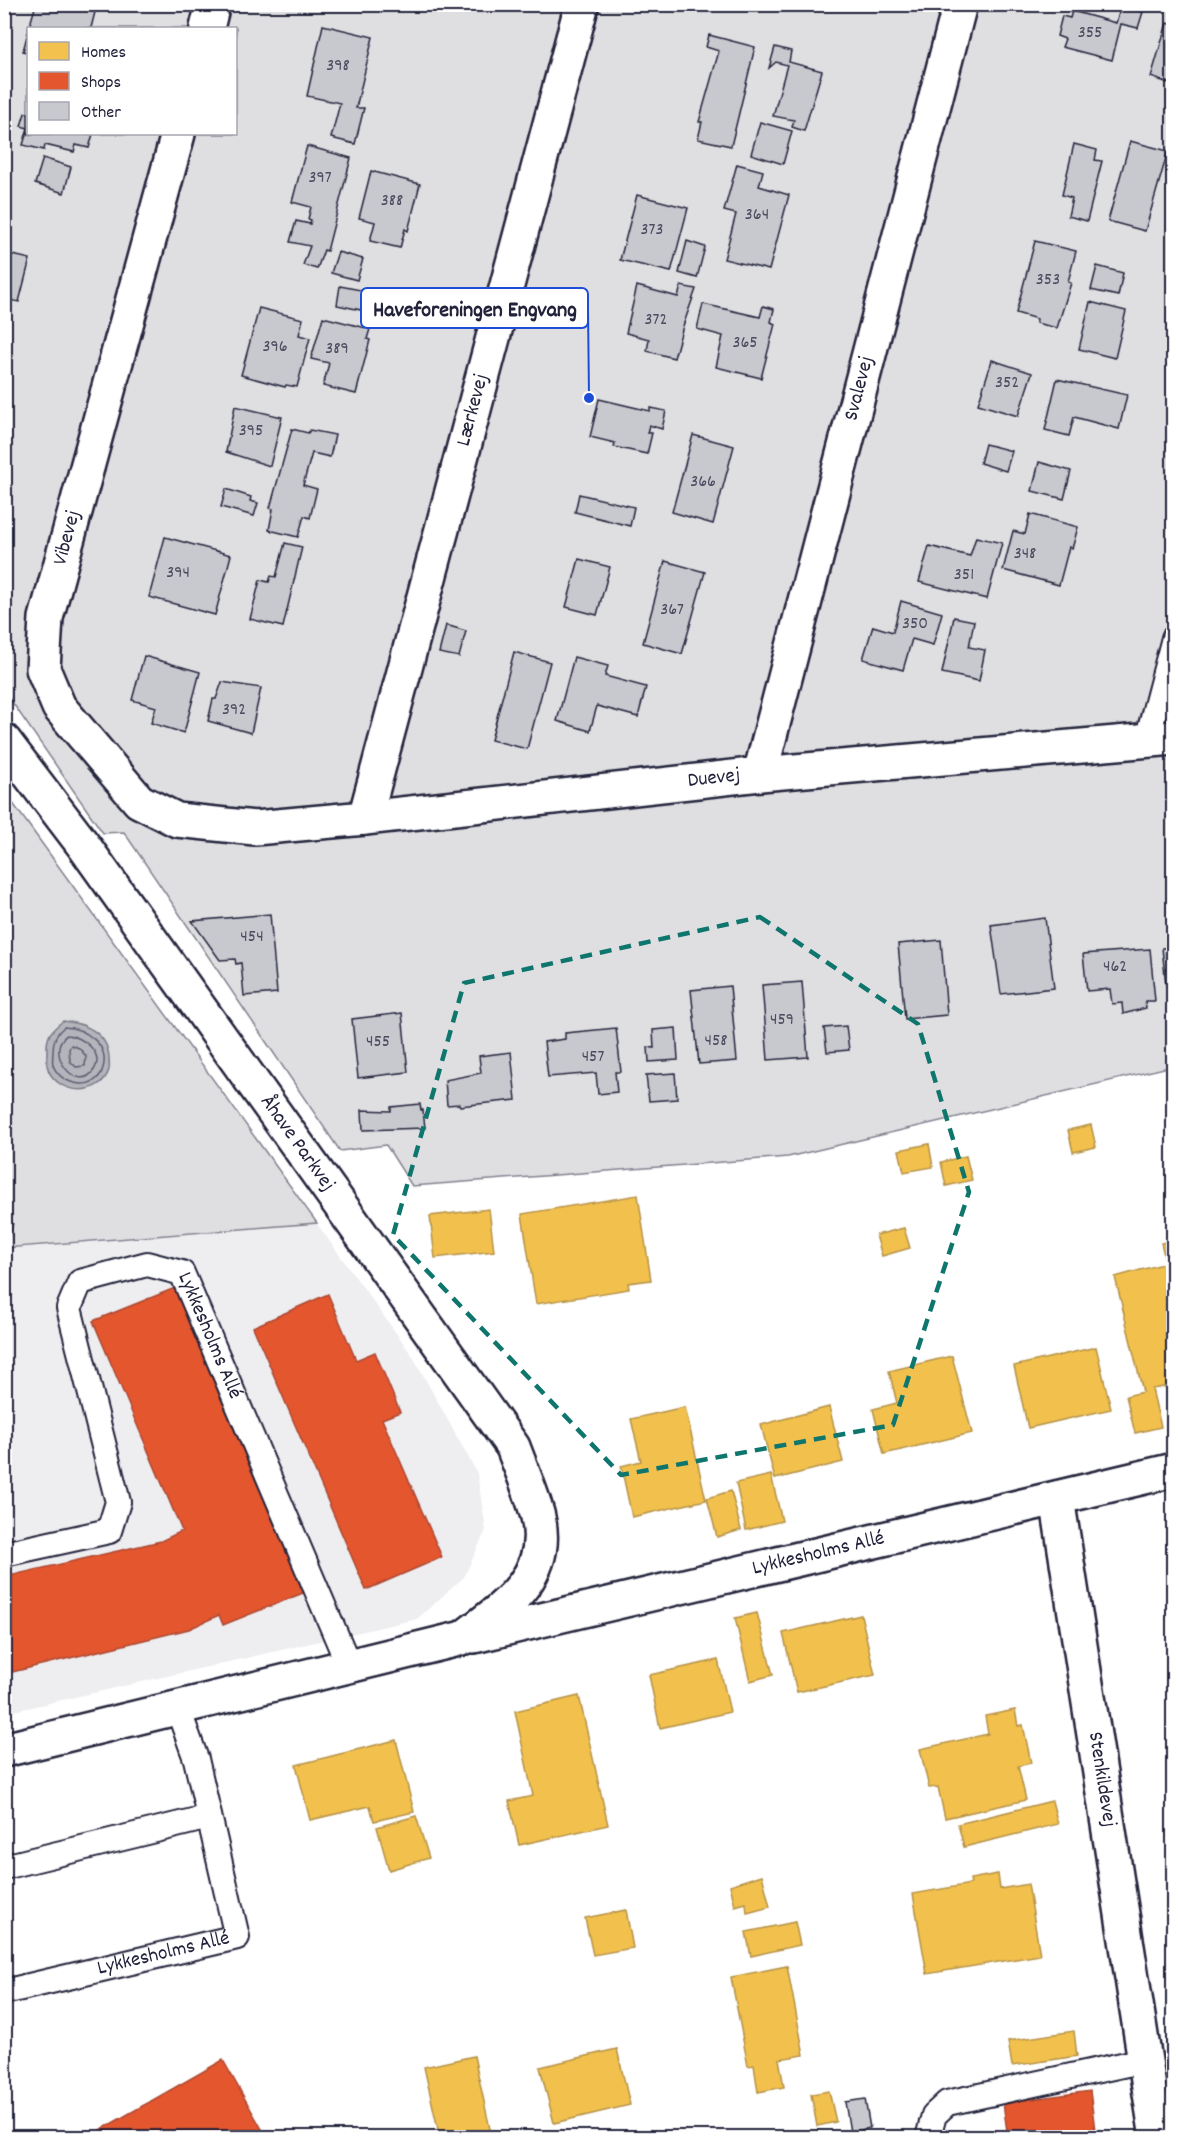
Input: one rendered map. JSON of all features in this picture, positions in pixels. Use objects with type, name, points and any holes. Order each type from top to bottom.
[{"type":"street","points":[[207,27],[213,4]]},
{"type":"street","name":"Lærkevej","points":[[364,818],[582,4]]},
{"type":"street","name":"Svalevej","points":[[760,774],[960,4]]},
{"type":"street","name":"Vibevej","points":[[178,135],[46,618],[42,669],[59,707],[139,801],[177,819],[255,828]]},
{"type":"street","name":"Duevej","points":[[255,828],[760,774],[1160,739]]},
{"type":"street","name":"Åhave Parkvej","points":[[4,741],[84,846],[513,1447],[538,1517],[540,1541],[534,1566]]},
{"type":"street","name":"Lykkesholms Allé","points":[[4,1750],[463,1638],[1173,1470]]},
{"type":"street","name":"Stenkildevej","points":[[1057,1498],[1157,2138]]},
{"type":"street","name":"Lykkesholms Allé","points":[[463,1638],[522,1589],[534,1566]]},
{"type":"lane","points":[[1160,739],[1173,638]]},
{"type":"lane","name":"Lykkesholms Allé","points":[[4,1554],[109,1531],[118,1502],[69,1308],[80,1282],[147,1264],[182,1273],[349,1666]]},
{"type":"lane","name":"Lykkesholms Allé","points":[[4,1992],[237,1937],[196,1760],[178,1709]]},
{"type":"lane","points":[[4,1867],[209,1816]]},
{"type":"lane","points":[[928,2138],[934,2115],[947,2103],[1145,2060]]},
{"type":"highlighted area","points":[[760,917],[918,1024],[969,1192],[893,1425],[621,1475],[393,1235],[464,983]]},
{"type":"shaded area","points":[[4,5],[1173,5],[1173,1066],[788,1157],[412,1186],[386,1145],[340,1151],[124,832],[103,833],[5,692]]},
{"type":"shaded area","points":[[4,791],[317,1223],[5,1248],[13,1224],[4,1223]]},
{"type":"shaded area","points":[[4,792],[412,1355],[477,1473],[486,1530],[464,1577],[417,1619],[5,1713]]},
{"type":"water","points":[[63,1021],[93,1030],[104,1041],[109,1057],[109,1068],[104,1079],[96,1086],[77,1090],[58,1083],[51,1075],[47,1063],[47,1042],[52,1031]]},
{"type":"building: Homes","points":[[1091,1125],[1096,1147],[1073,1152],[1068,1130]]},
{"type":"building: Homes","points":[[929,1144],[933,1167],[904,1172],[899,1150]]},
{"type":"building: Homes","points":[[966,1156],[972,1180],[946,1186],[941,1162]]},
{"type":"building: Homes","points":[[638,1195],[651,1280],[628,1283],[629,1289],[536,1304],[522,1214]]},
{"type":"building: Homes","points":[[489,1209],[494,1251],[435,1258],[430,1216]]},
{"type":"building: Homes","points":[[904,1228],[910,1248],[882,1256],[876,1235]]},
{"type":"building: Homes","points":[[1174,1240],[1174,1385],[1152,1389],[1161,1427],[1135,1433],[1126,1396],[1143,1392],[1115,1277],[1166,1263],[1161,1243]]},
{"type":"building: Homes","points":[[1096,1347],[1111,1409],[1028,1428],[1014,1366]]},
{"type":"building: Homes","points":[[952,1356],[972,1433],[884,1454],[873,1409],[897,1403],[889,1371]]},
{"type":"building: Homes","points":[[685,1407],[706,1500],[632,1517],[621,1466],[641,1461],[631,1419]]},
{"type":"building: Homes","points":[[829,1407],[843,1462],[775,1479],[761,1425]]},
{"type":"building: Homes","points":[[771,1475],[782,1521],[746,1530],[736,1483]]},
{"type":"building: Homes","points":[[731,1491],[741,1530],[717,1537],[707,1498]]},
{"type":"building: Homes","points":[[757,1613],[773,1675],[750,1681],[735,1618]]},
{"type":"building: Homes","points":[[861,1615],[875,1675],[797,1692],[783,1633]]},
{"type":"building: Homes","points":[[718,1660],[730,1712],[660,1728],[649,1675]]},
{"type":"building: Homes","points":[[579,1696],[608,1825],[519,1845],[509,1801],[533,1796],[515,1711]]},
{"type":"building: Homes","points":[[1015,1710],[1018,1726],[1023,1725],[1031,1763],[1018,1766],[1026,1800],[945,1818],[938,1787],[929,1788],[920,1749],[988,1734],[985,1716]]},
{"type":"building: Homes","points":[[396,1740],[414,1812],[374,1821],[370,1806],[310,1820],[296,1765]]},
{"type":"building: Homes","points":[[1174,1774],[1174,1794],[1169,1775]]},
{"type":"building: Homes","points":[[1052,1801],[1058,1824],[964,1847],[958,1824]]},
{"type":"building: Homes","points":[[416,1816],[429,1858],[389,1870],[377,1827]]},
{"type":"building: Homes","points":[[998,1874],[1000,1889],[1028,1884],[1040,1955],[927,1974],[913,1894],[971,1884],[970,1879]]},
{"type":"building: Homes","points":[[762,1875],[770,1907],[747,1913],[746,1903],[735,1906],[730,1885]]},
{"type":"building: Homes","points":[[626,1910],[633,1948],[593,1955],[585,1918]]},
{"type":"building: Homes","points":[[795,1922],[800,1945],[751,1956],[746,1932]]},
{"type":"building: Homes","points":[[787,1966],[804,2055],[779,2059],[784,2087],[758,2092],[754,2065],[748,2066],[731,1977]]},
{"type":"building: Homes","points":[[1074,2031],[1077,2056],[1012,2066],[1008,2041]]},
{"type":"building: Homes","points":[[617,2049],[630,2105],[554,2123],[540,2067]]},
{"type":"building: Homes","points":[[474,2056],[492,2138],[440,2138],[424,2067]]},
{"type":"building: Homes","points":[[829,2091],[836,2122],[817,2126],[811,2094]]},
{"type":"building: Shops","points":[[180,1286],[308,1591],[223,1625],[219,1615],[189,1629],[4,1674],[4,1577],[161,1541],[182,1531],[93,1321]]},
{"type":"building: Shops","points":[[328,1294],[356,1360],[375,1352],[400,1412],[382,1419],[442,1557],[366,1590],[253,1327]]},
{"type":"building: Shops","points":[[223,2060],[267,2138],[86,2138]]},
{"type":"building: Shops","points":[[1090,2091],[1096,2138],[1008,2138],[1003,2103]]},
{"type":"building: Other","points":[[36,4],[97,4],[91,27],[29,27]]},
{"type":"building: Other","points":[[1121,6],[1143,12],[1138,28],[1121,24],[1112,60],[1062,47],[1065,39],[1057,36],[1062,16],[1070,18],[1072,11],[1116,23]]},
{"type":"building: Other","points":[[1167,23],[1174,25],[1174,85],[1151,77]]},
{"type":"building: Other","points":[[323,25],[373,37],[356,108],[364,108],[355,144],[331,138],[340,103],[307,96]]},
{"type":"building: Other","points":[[709,35],[755,47],[731,146],[698,139],[702,122],[699,122],[719,51],[706,47]]},
{"type":"building: Other","points":[[27,36],[27,53],[23,51]]},
{"type":"building: Other","points":[[775,47],[791,51],[789,62],[822,71],[804,131],[792,127],[794,120],[773,116],[787,65],[776,62],[769,68]]},
{"type":"building: Other","points":[[25,113],[27,113],[27,128],[21,126]]},
{"type":"building: Other","points":[[760,122],[792,131],[783,164],[751,154]]},
{"type":"building: Other","points":[[27,131],[27,135],[93,135],[89,148],[76,145],[74,152],[45,145],[44,150],[23,145]]},
{"type":"building: Other","points":[[1130,141],[1168,151],[1145,231],[1108,221]]},
{"type":"building: Other","points":[[1074,144],[1097,150],[1095,160],[1102,161],[1087,221],[1068,216],[1072,198],[1062,195]]},
{"type":"building: Other","points":[[307,146],[351,158],[327,251],[324,250],[317,269],[303,265],[310,246],[290,242],[296,221],[310,224],[311,220],[308,219],[311,207],[292,202]]},
{"type":"building: Other","points":[[43,158],[71,167],[64,193],[35,184]]},
{"type":"building: Other","points":[[737,164],[763,171],[759,186],[789,195],[769,270],[724,259],[736,214],[724,211]]},
{"type":"building: Other","points":[[371,171],[420,184],[408,231],[405,229],[400,248],[370,241],[375,222],[359,218]]},
{"type":"building: Other","points":[[637,195],[688,208],[671,272],[620,260]]},
{"type":"building: Other","points":[[687,241],[705,247],[697,278],[679,273]]},
{"type":"building: Other","points":[[1035,241],[1076,251],[1068,282],[1071,283],[1057,328],[1036,323],[1037,319],[1016,313]]},
{"type":"building: Other","points":[[338,252],[363,259],[357,280],[331,273]]},
{"type":"building: Other","points":[[4,253],[30,259],[19,302],[4,299]]},
{"type":"building: Other","points":[[1097,266],[1123,273],[1118,296],[1091,290]]},
{"type":"building: Other","points":[[340,286],[366,291],[361,310],[337,305]]},
{"type":"building: Other","points":[[637,286],[678,297],[681,286],[696,289],[674,358],[647,351],[649,339],[626,333]]},
{"type":"building: Other","points":[[1090,302],[1126,311],[1115,358],[1079,349]]},
{"type":"building: Other","points":[[703,304],[760,317],[763,306],[774,309],[771,322],[775,324],[761,378],[716,367],[723,336],[697,329]]},
{"type":"building: Other","points":[[259,308],[303,319],[299,335],[310,338],[297,387],[286,385],[285,387],[241,375]]},
{"type":"building: Other","points":[[323,317],[370,329],[367,339],[370,340],[356,394],[323,386],[329,363],[311,359]]},
{"type":"building: Other","points":[[992,360],[1032,373],[1018,416],[978,404]]},
{"type":"building: Other","points":[[1057,379],[1127,395],[1119,429],[1074,417],[1069,436],[1045,430]]},
{"type":"building: Other","points":[[599,399],[650,411],[650,408],[666,411],[662,429],[649,425],[647,433],[652,433],[647,454],[614,447],[615,443],[590,437]]},
{"type":"building: Other","points":[[235,406],[282,417],[270,466],[226,452]]},
{"type":"building: Other","points":[[292,429],[335,435],[330,457],[312,453],[303,485],[317,489],[310,518],[304,516],[298,537],[269,530],[273,509],[270,508]]},
{"type":"building: Other","points":[[693,435],[734,446],[713,524],[672,512]]},
{"type":"building: Other","points":[[985,444],[1012,451],[1006,471],[980,463]]},
{"type":"building: Other","points":[[1039,462],[1071,471],[1064,499],[1032,491]]},
{"type":"building: Other","points":[[226,489],[251,497],[250,501],[258,503],[254,516],[221,507]]},
{"type":"building: Other","points":[[579,494],[634,507],[630,526],[575,512]]},
{"type":"building: Other","points":[[1030,514],[1078,527],[1072,549],[1069,547],[1059,585],[1003,570],[1013,531],[1025,534]]},
{"type":"building: Other","points":[[165,537],[231,555],[215,615],[149,597]]},
{"type":"building: Other","points":[[976,537],[1002,543],[987,599],[919,582],[929,546],[970,556]]},
{"type":"building: Other","points":[[285,543],[302,547],[283,627],[250,619],[260,580],[269,582],[271,576],[276,577]]},
{"type":"building: Other","points":[[579,559],[610,567],[597,615],[566,607]]},
{"type":"building: Other","points":[[665,561],[705,572],[682,654],[643,643]]},
{"type":"building: Other","points":[[901,601],[942,613],[933,645],[912,639],[903,670],[863,659],[873,626],[893,632]]},
{"type":"building: Other","points":[[954,617],[974,621],[969,647],[985,650],[979,681],[942,673]]},
{"type":"building: Other","points":[[446,625],[466,631],[459,657],[439,653]]},
{"type":"building: Other","points":[[514,652],[550,662],[527,749],[491,740]]},
{"type":"building: Other","points":[[144,656],[200,672],[184,733],[151,723],[156,707],[132,700]]},
{"type":"building: Other","points":[[574,657],[608,666],[605,676],[646,687],[638,717],[597,706],[590,731],[557,721]]},
{"type":"building: Other","points":[[222,682],[261,688],[251,733],[208,721],[213,699],[216,699]]},
{"type":"building: Other","points":[[270,914],[277,993],[244,996],[241,963],[236,964],[235,959],[220,960],[192,921]]},
{"type":"building: Other","points":[[1045,918],[1054,988],[1001,994],[991,925]]},
{"type":"building: Other","points":[[941,940],[947,1015],[905,1019],[898,944]]},
{"type":"building: Other","points":[[1174,947],[1174,984],[1166,985],[1162,948]]},
{"type":"building: Other","points":[[1150,949],[1155,1001],[1145,1001],[1146,1008],[1123,1014],[1122,1003],[1112,1004],[1110,989],[1087,991],[1083,954]]},
{"type":"building: Other","points":[[802,982],[808,1057],[768,1060],[762,985]]},
{"type":"building: Other","points":[[730,986],[737,1061],[699,1064],[691,990]]},
{"type":"building: Other","points":[[402,1013],[408,1072],[358,1078],[352,1019]]},
{"type":"building: Other","points":[[846,1026],[849,1050],[827,1052],[824,1028]]},
{"type":"building: Other","points":[[616,1028],[621,1072],[615,1072],[617,1092],[598,1094],[596,1073],[548,1077],[544,1042],[565,1039],[565,1033]]},
{"type":"building: Other","points":[[676,1028],[678,1060],[649,1062],[648,1047],[654,1048],[653,1030]]},
{"type":"building: Other","points":[[511,1052],[516,1100],[460,1106],[459,1104],[447,1105],[445,1080],[481,1073],[479,1056]]},
{"type":"building: Other","points":[[675,1073],[677,1099],[649,1101],[646,1075]]},
{"type":"building: Other","points":[[420,1104],[425,1128],[363,1130],[362,1110],[391,1111],[391,1107]]},
{"type":"building: Other","points":[[865,2099],[870,2128],[850,2132],[845,2102]]},
{"type":"place","name":"Haveforeningen Engvang","points":[[589,398]]}]
